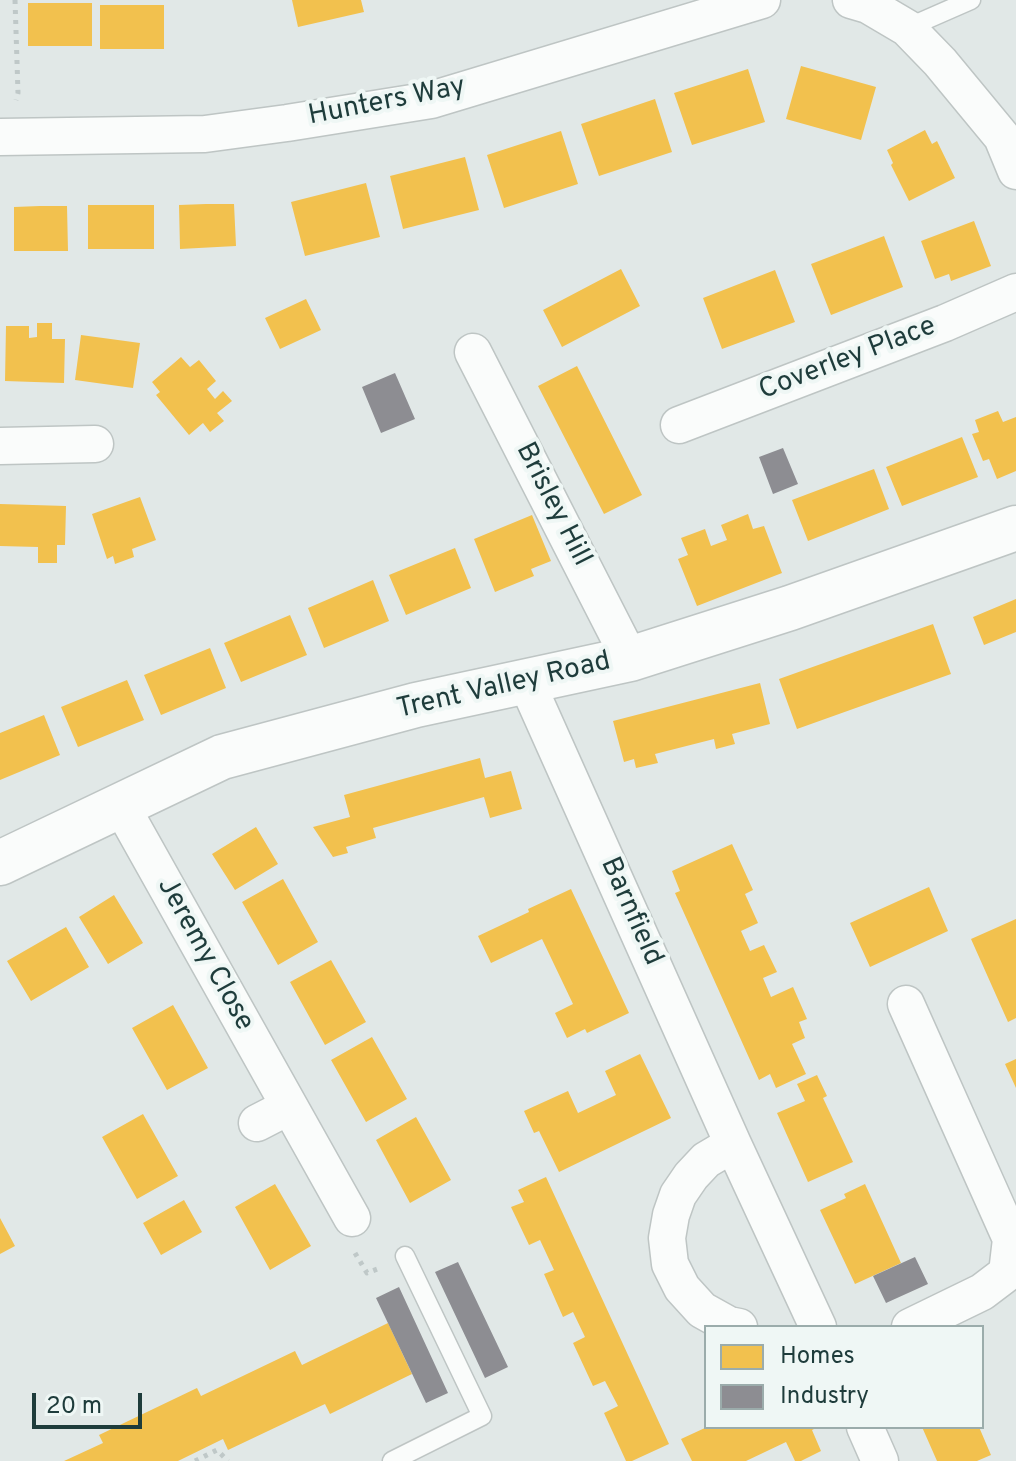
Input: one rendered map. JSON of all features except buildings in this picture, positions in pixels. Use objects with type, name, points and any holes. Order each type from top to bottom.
[{"type":"street","name":"Hunters Way","points":[[4,137],[205,134],[431,100],[762,0]]},
{"type":"street","points":[[851,0],[868,5],[907,28],[940,62],[1002,137],[1016,171]]},
{"type":"street","name":"Coverley Place","points":[[679,425],[945,323],[1016,292]]},
{"type":"street","name":"Brisley Hill","points":[[473,352],[630,659]]},
{"type":"street","points":[[0,446],[95,444]]},
{"type":"street","name":"Trent Valley Road","points":[[0,863],[222,757],[416,705],[630,659],[819,598],[1016,528]]},
{"type":"street","name":"Barnfield","points":[[526,681],[733,1144],[809,1325]]},
{"type":"street","name":"Jeremy Close","points":[[120,804],[352,1218]]},
{"type":"street","points":[[906,1004],[1011,1239],[1007,1273],[982,1292],[914,1325]]},
{"type":"street","points":[[257,1123],[288,1107]]},
{"type":"street","points":[[729,1325],[702,1310],[682,1288],[670,1264],[667,1238],[678,1195],[691,1176],[706,1160],[733,1144]]},
{"type":"street","points":[[866,1429],[880,1461]]},
{"type":"lane","points":[[907,28],[971,0]]},
{"type":"lane","points":[[392,1461],[482,1416],[405,1256]]},
{"type":"path","points":[[4,137],[18,93],[15,0]]},
{"type":"path","points":[[195,1461],[217,1450],[228,1461]]}]
